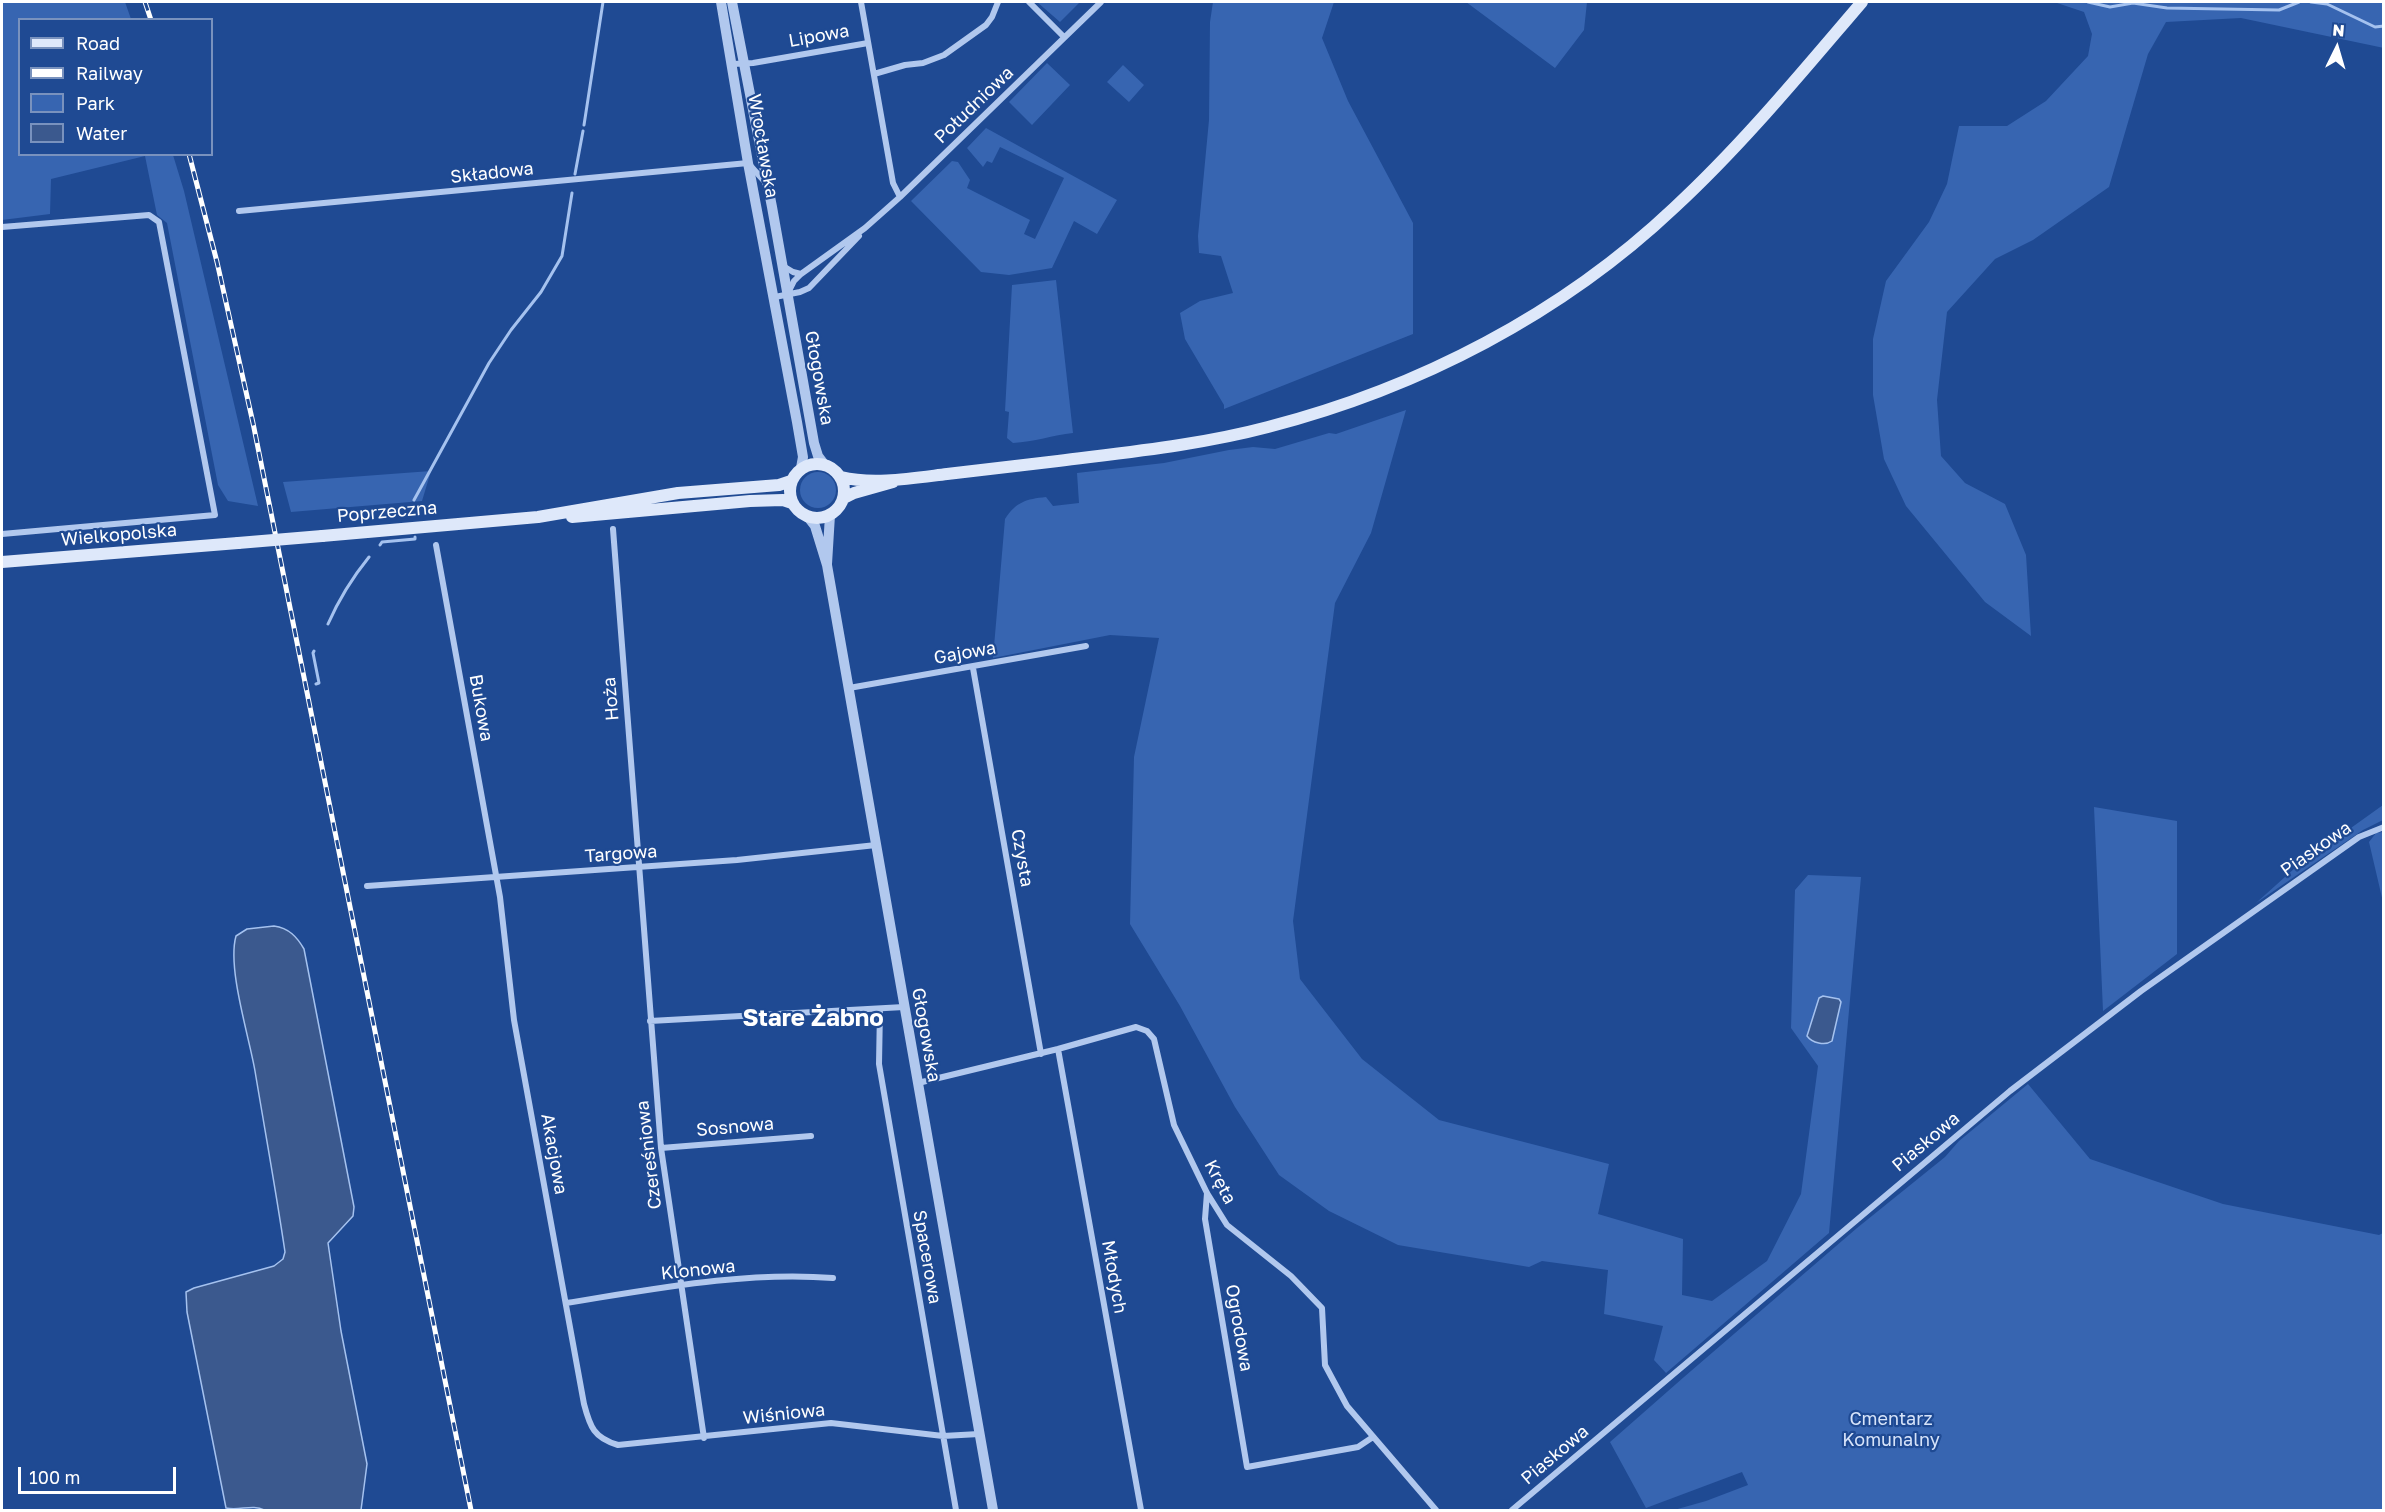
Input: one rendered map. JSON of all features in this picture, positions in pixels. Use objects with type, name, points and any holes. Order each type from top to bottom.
[{"type":"main road","points":[[843,498],[900,480],[1148,450],[1267,427],[1354,401],[1440,366],[1483,345],[1586,280],[1629,248],[1674,209],[1749,132],[1862,2]]},
{"type":"main road","points":[[809,464],[824,464],[841,477],[844,487],[841,505],[823,518],[808,517],[799,512],[792,503],[791,481],[801,468],[809,464]]},
{"type":"main road","points":[[841,477],[900,480]]},
{"type":"main road","name":"Poprzeczna","points":[[238,543],[538,517],[678,494],[779,485],[791,481]]},
{"type":"main road","name":"Poprzeczna","points":[[538,517],[590,517],[750,501],[783,500],[792,503]]},
{"type":"main road","name":"Wielkopolska","points":[[2,562],[238,543]]},
{"type":"street","name":"Wrocławska","points":[[721,2],[760,147],[788,294]]},
{"type":"street","name":"Wrocławska","points":[[732,2],[748,163],[775,297]]},
{"type":"street","points":[[861,2],[868,43]]},
{"type":"street","points":[[874,74],[905,64],[923,63],[944,56],[986,25],[998,2]]},
{"type":"street","points":[[1029,2],[1064,37]]},
{"type":"street","name":"Południowa","points":[[775,297],[809,288],[865,228],[900,197],[1101,2]]},
{"type":"street","name":"Lipowa","points":[[738,64],[868,43],[893,183],[900,197]]},
{"type":"street","points":[[760,147],[748,163],[768,187]]},
{"type":"street","name":"Składowa","points":[[239,211],[748,163]]},
{"type":"street","points":[[2,227],[149,215],[159,222],[215,515],[2,534]]},
{"type":"street","name":"Południowa","points":[[788,294],[794,281],[801,274],[865,228]]},
{"type":"street","points":[[782,266],[801,274]]},
{"type":"street","name":"Głogowska","points":[[788,294],[814,443],[818,456],[824,464]]},
{"type":"street","name":"Głogowska","points":[[775,297],[801,445],[801,468]]},
{"type":"street","name":"Głogowska","points":[[827,565],[830,515]]},
{"type":"street","name":"Głogowska","points":[[808,517],[815,526],[827,565],[993,1510]]},
{"type":"street","name":"Hoża","points":[[613,529],[639,868]]},
{"type":"street","name":"Bukowa","points":[[435,545],[496,877]]},
{"type":"street","name":"Gajowa","points":[[849,688],[973,668],[1086,646]]},
{"type":"street","name":"Czysta","points":[[973,668],[1041,1054]]},
{"type":"street","name":"Piaskowa","points":[[1512,1510],[2010,1091],[2150,984],[2359,837],[2384,826]]},
{"type":"street","name":"Targowa","points":[[367,886],[639,868],[876,845]]},
{"type":"street","name":"Czereśniowa","points":[[639,868],[661,1148],[704,1437]]},
{"type":"street","name":"Akacjowa","points":[[496,877],[514,1020],[584,1404],[594,1433]]},
{"type":"street","points":[[650,1022],[904,1007]]},
{"type":"street","name":"Spacerowa","points":[[880,1009],[879,1065],[956,1510]]},
{"type":"street","name":"Kręta","points":[[918,1083],[1041,1054],[1136,1027],[1147,1031],[1154,1039],[1174,1125],[1207,1193],[1227,1225],[1291,1276],[1322,1308],[1325,1365],[1347,1406],[1436,1510]]},
{"type":"street","name":"Młodych","points":[[1058,1049],[1141,1510]]},
{"type":"street","name":"Sosnowa","points":[[661,1148],[811,1136]]},
{"type":"street","name":"Ogrodowa","points":[[1207,1193],[1205,1219],[1247,1467],[1358,1448],[1373,1437]]},
{"type":"street","name":"Klonowa","points":[[566,1303],[681,1285],[798,1276],[833,1278]]},
{"type":"street","name":"Wiśniowa","points":[[594,1433],[605,1441],[618,1445],[831,1423],[943,1436],[979,1434]]},
{"type":"green space","points":[[2,2],[125,2],[131,18],[18,18],[18,156],[145,156],[51,179],[50,214],[2,220]]},
{"type":"green space","points":[[1037,2],[1080,2],[1060,22]]},
{"type":"green space","points":[[1213,2],[1334,2],[1322,38],[1348,101],[1413,223],[1413,334],[1224,409],[1224,405],[1185,339],[1180,313],[1200,301],[1233,293],[1221,256],[1199,253],[1198,236],[1209,120],[1210,22]]},
{"type":"green space","points":[[1466,2],[1587,2],[1584,30],[1555,68]]},
{"type":"green space","points":[[2054,2],[2383,2],[2384,48],[2241,18],[2166,22],[2148,54],[2109,187],[2033,240],[1995,259],[1947,312],[1937,400],[1941,456],[1965,483],[2005,504],[2026,555],[2031,636],[1985,602],[1906,506],[1884,459],[1873,395],[1873,339],[1886,281],[1929,222],[1947,184],[1959,126],[2007,126],[2046,101],[2088,56],[2092,34],[2084,12]]},
{"type":"green space","points":[[1047,63],[1070,85],[1032,125],[1009,102]]},
{"type":"green space","points":[[1123,65],[1144,85],[1129,102],[1107,82]]},
{"type":"green space","points":[[986,128],[1117,200],[1097,234],[1074,221],[1052,268],[1009,275],[981,272],[911,201],[952,161],[958,162],[970,180],[967,188],[1030,220],[1024,234],[1035,239],[1064,178],[1000,147],[992,163],[987,161],[983,167],[967,148]]},
{"type":"green space","points":[[145,156],[173,156],[184,191],[258,506],[228,501],[218,485],[167,223],[157,215]]},
{"type":"green space","points":[[1056,280],[1073,433],[1013,443],[1007,438],[1009,412],[1005,411],[1012,285]]},
{"type":"green space","points":[[1406,410],[1371,533],[1335,603],[1293,921],[1300,979],[1362,1059],[1439,1120],[1609,1164],[1598,1214],[1683,1239],[1682,1295],[1712,1301],[1767,1261],[1801,1194],[1818,1066],[1791,1028],[1795,890],[1808,875],[1861,877],[1829,1233],[1666,1373],[1654,1360],[1663,1326],[1604,1314],[1608,1270],[1542,1261],[1529,1267],[1398,1245],[1329,1211],[1279,1175],[1235,1107],[1180,1006],[1130,924],[1134,757],[1159,638],[1110,635],[993,658],[1005,519],[1018,505],[1027,500],[1046,497],[1053,506],[1079,503],[1077,473],[1164,463],[1253,447],[1275,449],[1329,433],[1336,434]]},
{"type":"green space","points":[[431,471],[422,501],[291,512],[283,482]]},
{"type":"green space","points":[[818,472],[831,477],[836,490],[831,503],[818,508],[805,503],[800,490],[805,477]]},
{"type":"green space","points":[[2383,805],[2383,820],[2363,830],[2256,903],[2295,868]]},
{"type":"green space","points":[[2094,807],[2177,821],[2177,954],[2103,1011]]},
{"type":"green space","points":[[2383,832],[2383,902],[2369,842],[2376,833]]},
{"type":"green space","name":"Cmentarz Komunalny","points":[[2028,1084],[2090,1159],[2223,1204],[2379,1235],[2383,1233],[2383,1510],[1674,1510],[1748,1485],[1742,1472],[1646,1508],[1610,1442],[1857,1228],[1945,1157],[1959,1141]]},
{"type":"water","points":[[274,926],[292,934],[304,949],[354,1207],[353,1216],[328,1243],[341,1331],[367,1464],[361,1510],[226,1508],[187,1312],[186,1292],[274,1266],[283,1259],[285,1252],[255,1071],[234,966],[236,936],[247,929]]},
{"type":"water","points":[[1823,996],[1839,999],[1841,1002],[1832,1041],[1829,1043],[1815,1042],[1807,1036],[1819,998]]},
{"type":"waterway","points":[[584,125],[603,2]]},
{"type":"waterway","points":[[2088,2],[2110,7],[2133,3],[2167,8],[2279,10],[2299,2]]},
{"type":"waterway","points":[[2311,2],[2327,4],[2375,27],[2384,26]]},
{"type":"waterway","points":[[575,174],[583,131]]},
{"type":"waterway","points":[[414,500],[489,363],[541,292],[562,256],[572,193]]},
{"type":"waterway","points":[[380,545],[382,542],[415,539],[415,537]]},
{"type":"waterway","points":[[328,624],[346,589],[369,557]]},
{"type":"waterway","points":[[314,651],[319,683],[316,684]]},
{"type":"railway","points":[[145,2],[150,18]]},
{"type":"railway","points":[[190,156],[217,262],[253,423],[471,1510]]},
{"type":"district","name":"Stare Żabno","points":[[813,1018]]}]
